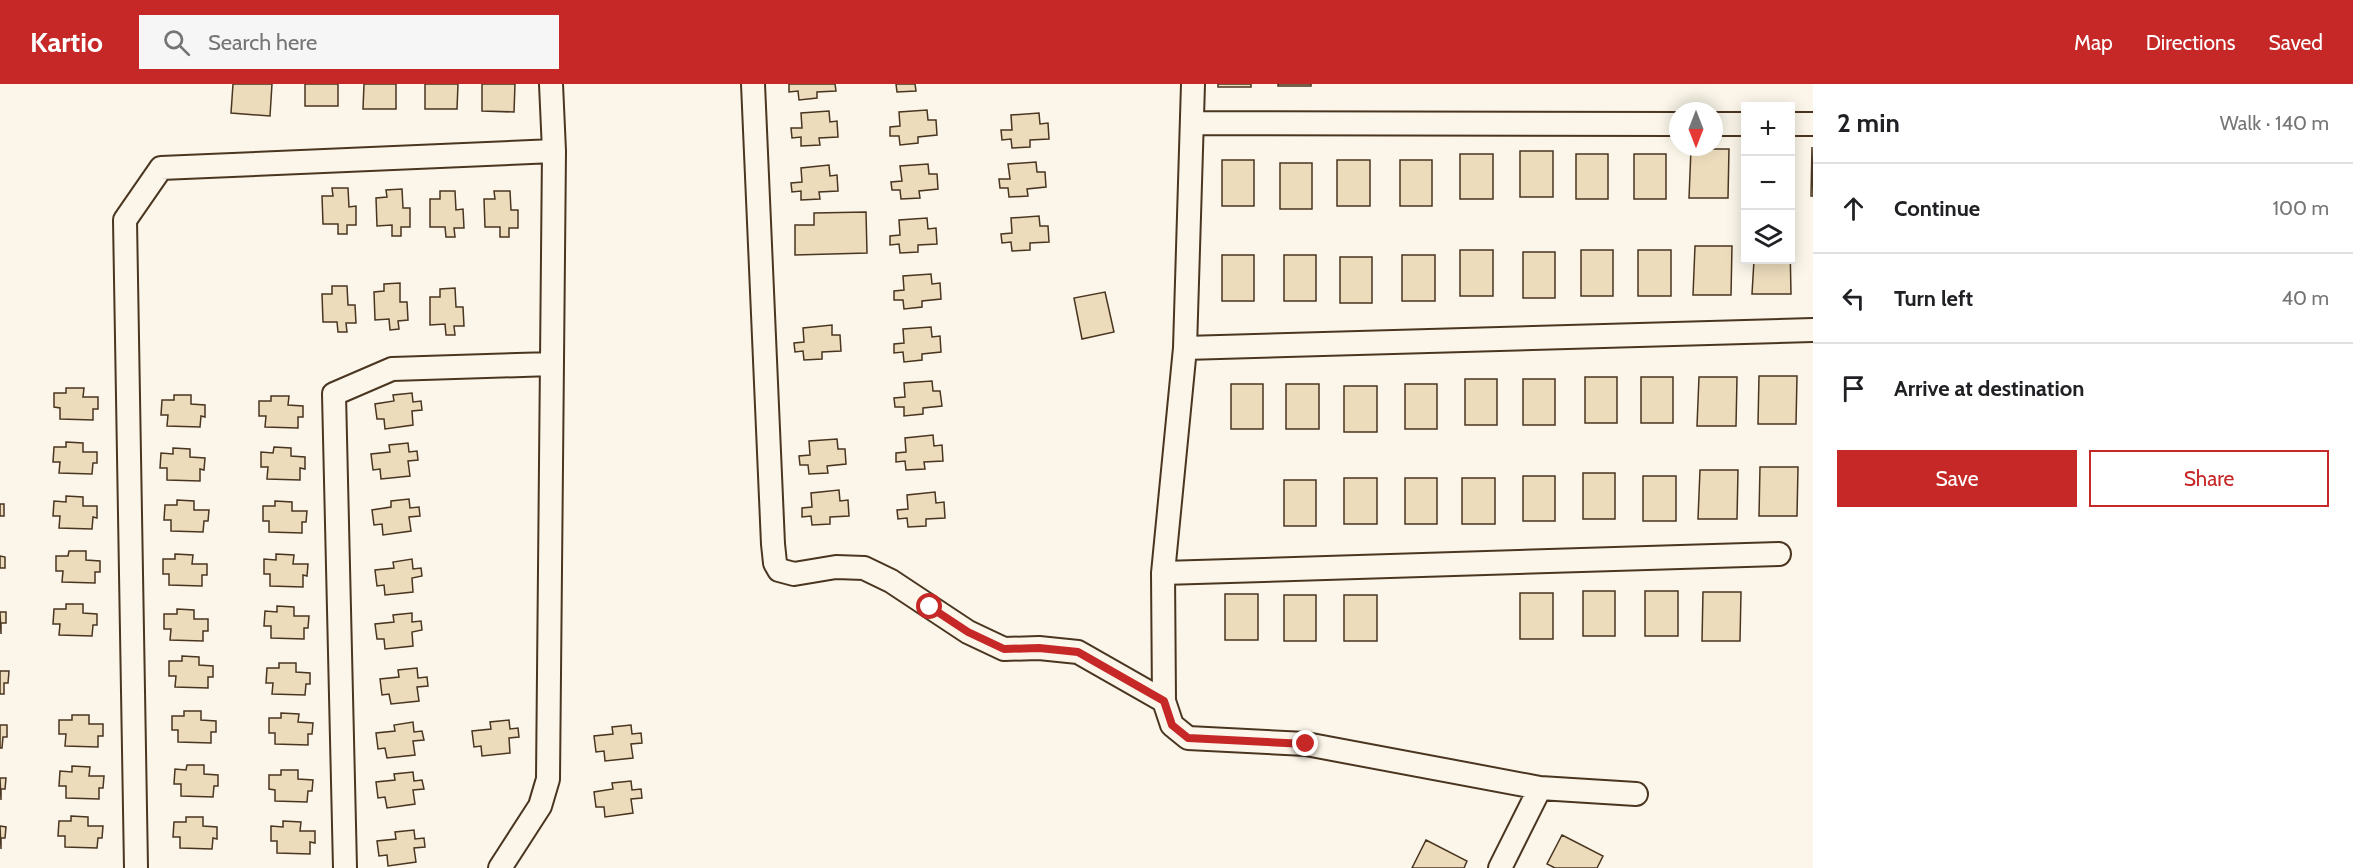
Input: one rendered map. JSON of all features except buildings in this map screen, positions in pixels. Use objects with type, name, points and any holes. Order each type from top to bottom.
[{"type":"street","points":[[500,868],[540,806],[548,778],[554,151],[550,84]]},
{"type":"street","points":[[753,84],[773,544],[775,563],[779,570],[794,574],[836,567],[864,568],[891,581],[968,632],[1004,649],[1039,648],[1078,652],[1164,701]]},
{"type":"street","points":[[1193,84],[1185,348],[1163,573],[1164,701],[1172,725],[1188,738],[1306,744],[1540,788],[1636,794]]},
{"type":"street","points":[[1192,123],[1669,124]]},
{"type":"street","points":[[1723,124],[1741,124]]},
{"type":"street","points":[[1795,124],[1813,124]]},
{"type":"street","points":[[136,868],[125,220],[160,168],[554,151]]},
{"type":"street","points":[[1185,348],[1813,330]]},
{"type":"street","points":[[345,868],[334,393],[392,369],[552,364]]},
{"type":"street","points":[[1163,573],[1779,554]]},
{"type":"street","points":[[1500,868],[1540,788]]},
{"type":"route","points":[[930,607],[968,632],[1004,649],[1039,648],[1078,652],[1140,690],[1164,701],[1172,725],[1188,738],[1306,744]]}]
